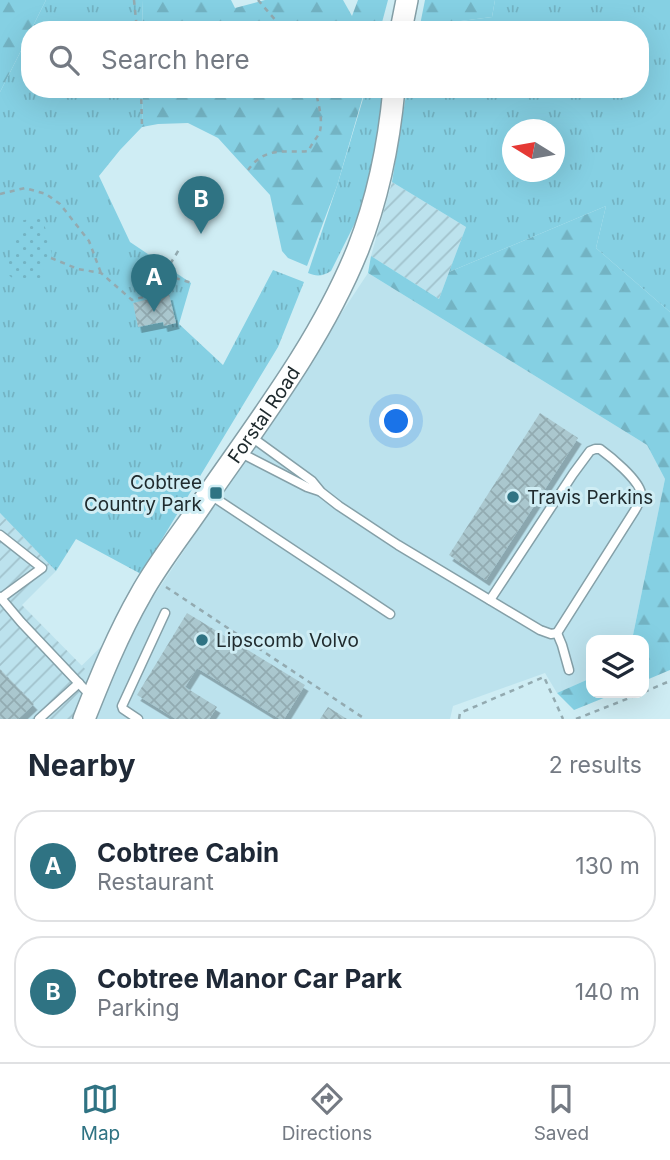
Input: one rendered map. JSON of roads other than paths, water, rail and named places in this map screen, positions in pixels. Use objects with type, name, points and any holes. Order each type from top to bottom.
[{"type":"street","points":[[403,21],[407,0]]},
{"type":"street","name":"Forstal Road","points":[[86,707],[141,592],[292,373],[320,326],[357,249],[368,217],[386,150],[393,98]]},
{"type":"lane","points":[[244,443],[307,487],[321,492]]},
{"type":"lane","points":[[244,443],[312,481],[339,506],[398,545],[540,630],[551,634],[557,633],[641,497],[628,473],[600,449],[590,451],[491,600]]},
{"type":"lane","points":[[209,494],[390,614]]},
{"type":"lane","points":[[0,535],[42,568],[1,598],[86,707],[39,719]]},
{"type":"lane","points":[[138,719],[122,706],[165,613]]},
{"type":"lane","points":[[557,633],[569,670]]},
{"type":"place","name":"Cobtree Manor Car Park","points":[[201,234]]},
{"type":"place","name":"Cobtree Cabin","points":[[154,312]]},
{"type":"place","name":"Cobtree Country Park","points":[[216,493]]},
{"type":"place","name":"Travis Perkins","points":[[513,497]]},
{"type":"place","name":"Lipscomb Volvo","points":[[202,640]]}]
